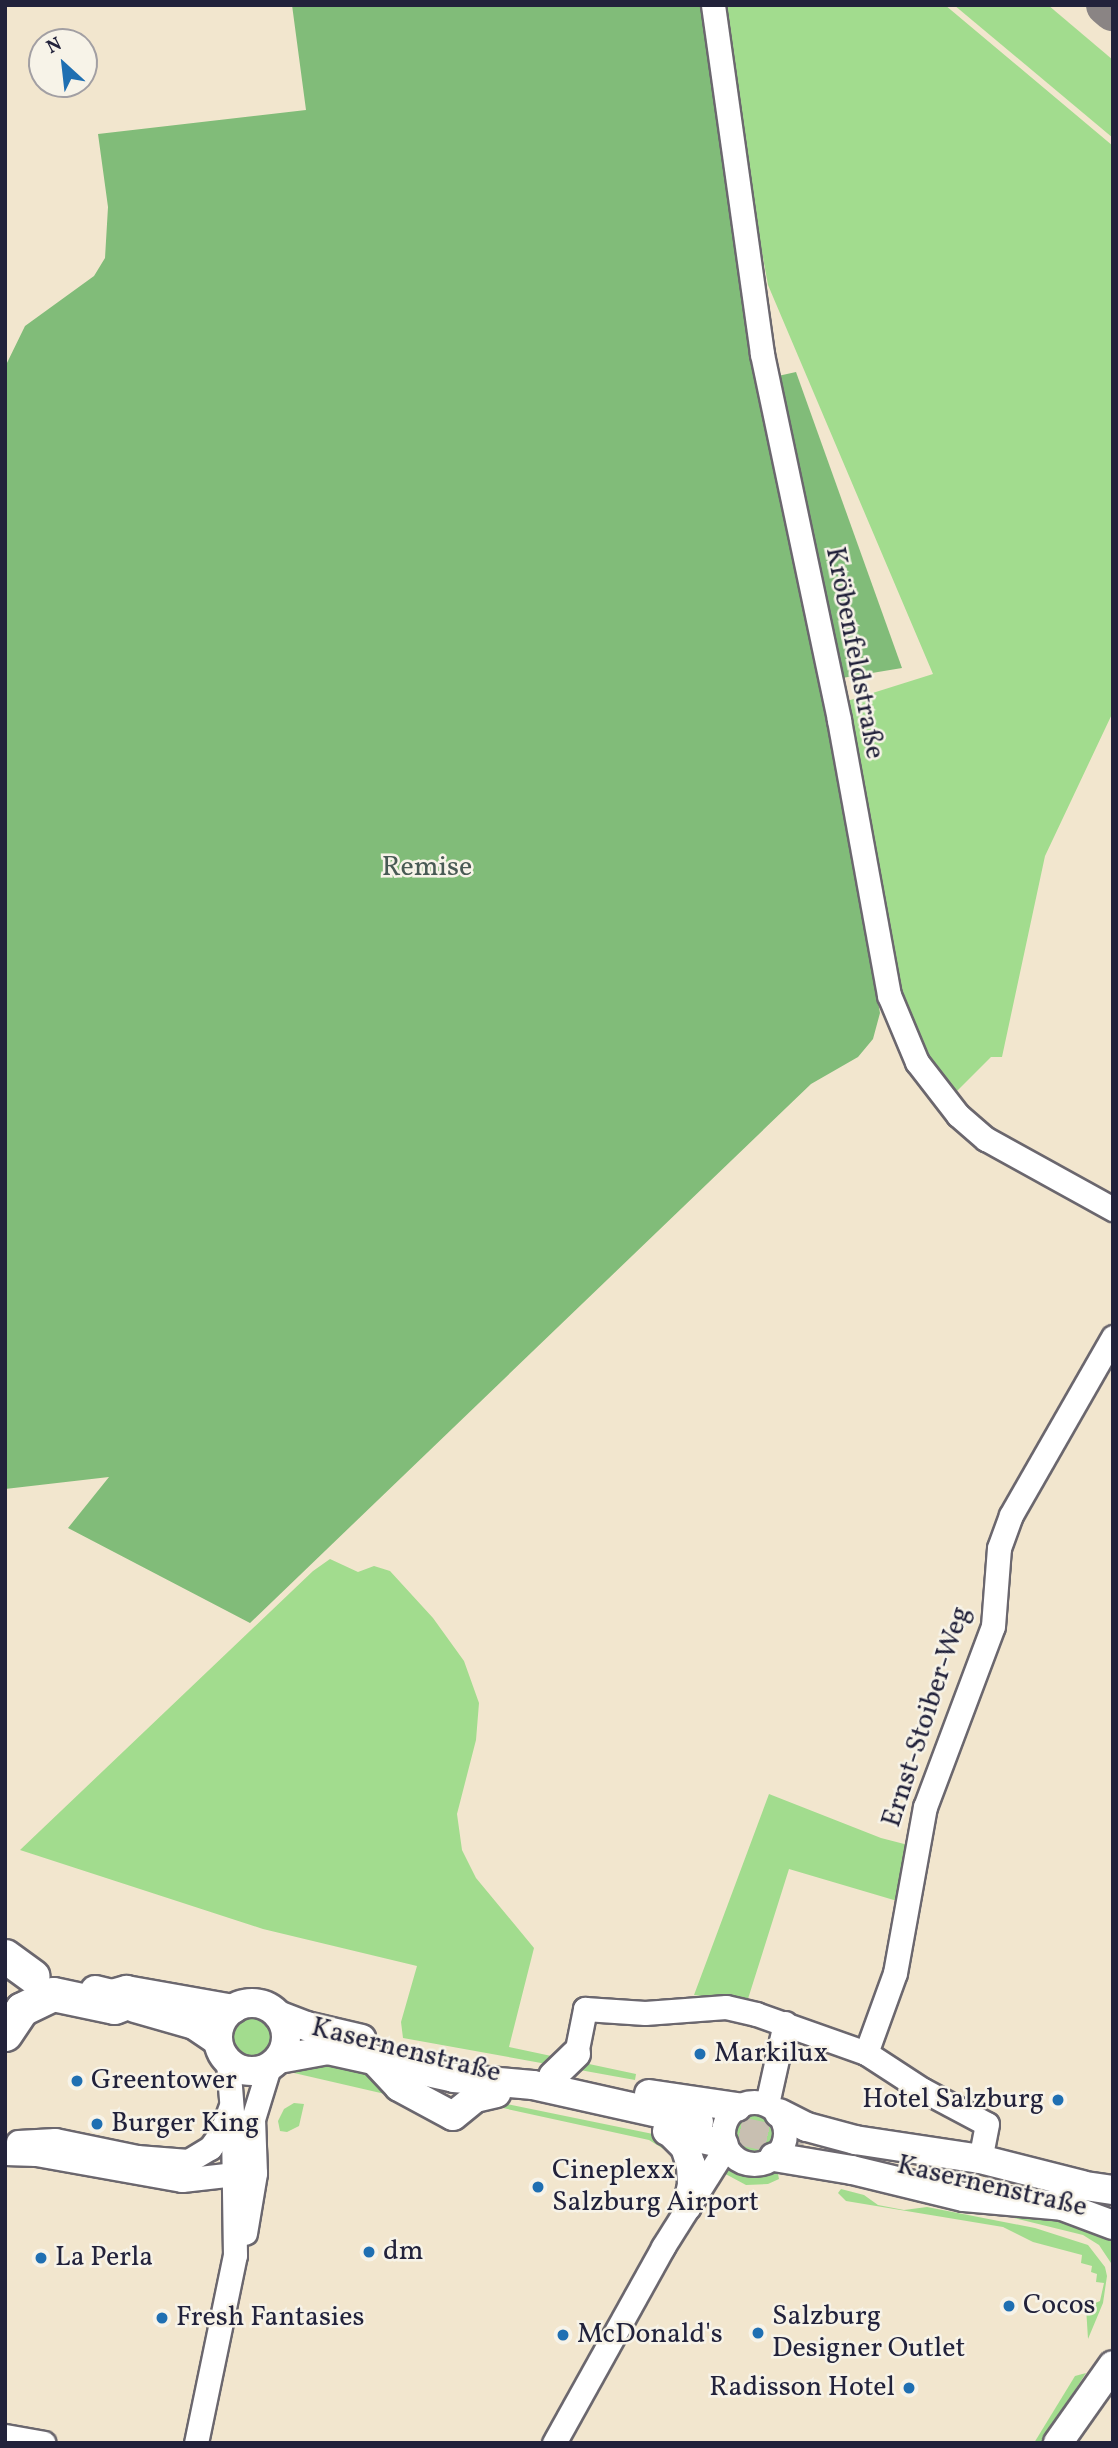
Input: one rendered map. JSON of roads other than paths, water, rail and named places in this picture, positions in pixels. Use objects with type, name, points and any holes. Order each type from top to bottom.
[{"type":"highway","points":[[5,2034],[22,2009],[53,1994],[114,2007],[117,1999]]},
{"type":"main road","points":[[11,1973],[117,1999],[194,2025],[245,2071],[274,2063],[286,2037],[278,2015],[271,2008],[252,2003],[233,2009],[126,1990],[117,1999]]},
{"type":"main road","points":[[223,2051],[221,2023],[233,2009]]},
{"type":"main road","name":"Kasernenstraße","points":[[278,2015],[306,2026],[458,2069]]},
{"type":"main road","name":"Kasernenstraße","points":[[274,2063],[328,2050],[373,2059],[555,2081],[699,2122]]},
{"type":"main road","points":[[576,2054],[555,2081],[737,2107]]},
{"type":"main road","points":[[373,2059],[399,2087],[453,2116],[475,2098],[496,2093]]},
{"type":"main road","points":[[458,2069],[496,2093],[725,2146]]},
{"type":"main road","points":[[773,2108],[807,2127],[855,2140],[980,2159],[1083,2185]]},
{"type":"main road","points":[[669,2131],[685,2147],[691,2165],[692,2185],[687,2206]]},
{"type":"main road","name":"Kasernenstraße","points":[[804,2144],[1062,2206],[1113,2214]]},
{"type":"main road","points":[[774,2157],[852,2170],[964,2197],[1062,2206],[1113,2225]]},
{"type":"main road","name":"Kasernenstraße","points":[[871,2158],[1113,2190]]},
{"type":"main road","points":[[1058,2443],[1113,2365]]},
{"type":"street","name":"Kröbenfeldstraße","points":[[713,5],[762,354],[839,720],[889,995],[917,1062],[958,1115],[986,1139],[1113,1209]]},
{"type":"street","name":"Ernst-Stoiber-Weg","points":[[866,2053],[895,1973],[925,1807],[993,1626],[999,1548],[1011,1515],[1113,1337]]},
{"type":"street","points":[[576,2054],[585,2009],[645,2012],[726,2007],[785,2023],[866,2053],[923,2090],[987,2124],[980,2159]]},
{"type":"street","points":[[725,2146],[735,2158],[751,2164],[774,2157],[785,2136],[773,2108],[785,2023]]},
{"type":"street","points":[[196,2443],[235,2255],[235,2174],[231,2105],[223,2051]]},
{"type":"street","points":[[235,2255],[245,2233],[253,2194],[253,2119],[274,2063]]},
{"type":"street","points":[[554,2443],[687,2206],[725,2146],[726,2120],[737,2107],[746,2102],[773,2108]]},
{"type":"street","points":[[5,2148],[29,2140],[55,2140],[136,2157],[187,2161],[210,2148],[221,2133],[231,2105]]},
{"type":"street","points":[[5,2153],[36,2154],[182,2180],[235,2174],[249,2162],[254,2150]]},
{"type":"street","points":[[5,2436],[43,2443]]},
{"type":"tunnel","points":[[699,2122],[804,2145]]},
{"type":"place","name":"Markilux","points":[[700,2054]]},
{"type":"place","name":"Greentower","points":[[77,2081]]},
{"type":"place","name":"Hotel Salzburg","points":[[1058,2100]]},
{"type":"place","name":"Burger King","points":[[97,2124]]},
{"type":"place","name":"Cineplexx Salzburg Airport","points":[[538,2187]]},
{"type":"place","name":"dm","points":[[369,2252]]},
{"type":"place","name":"La Perla","points":[[41,2258]]},
{"type":"place","name":"Cocos","points":[[1009,2306]]},
{"type":"place","name":"Fresh Fantasies","points":[[162,2318]]},
{"type":"place","name":"Salzburg Designer Outlet","points":[[758,2333]]},
{"type":"place","name":"McDonald's","points":[[563,2335]]},
{"type":"place","name":"Radisson Hotel","points":[[909,2388]]},
{"type":"park label","name":"Remise","points":[[427,868]]}]
